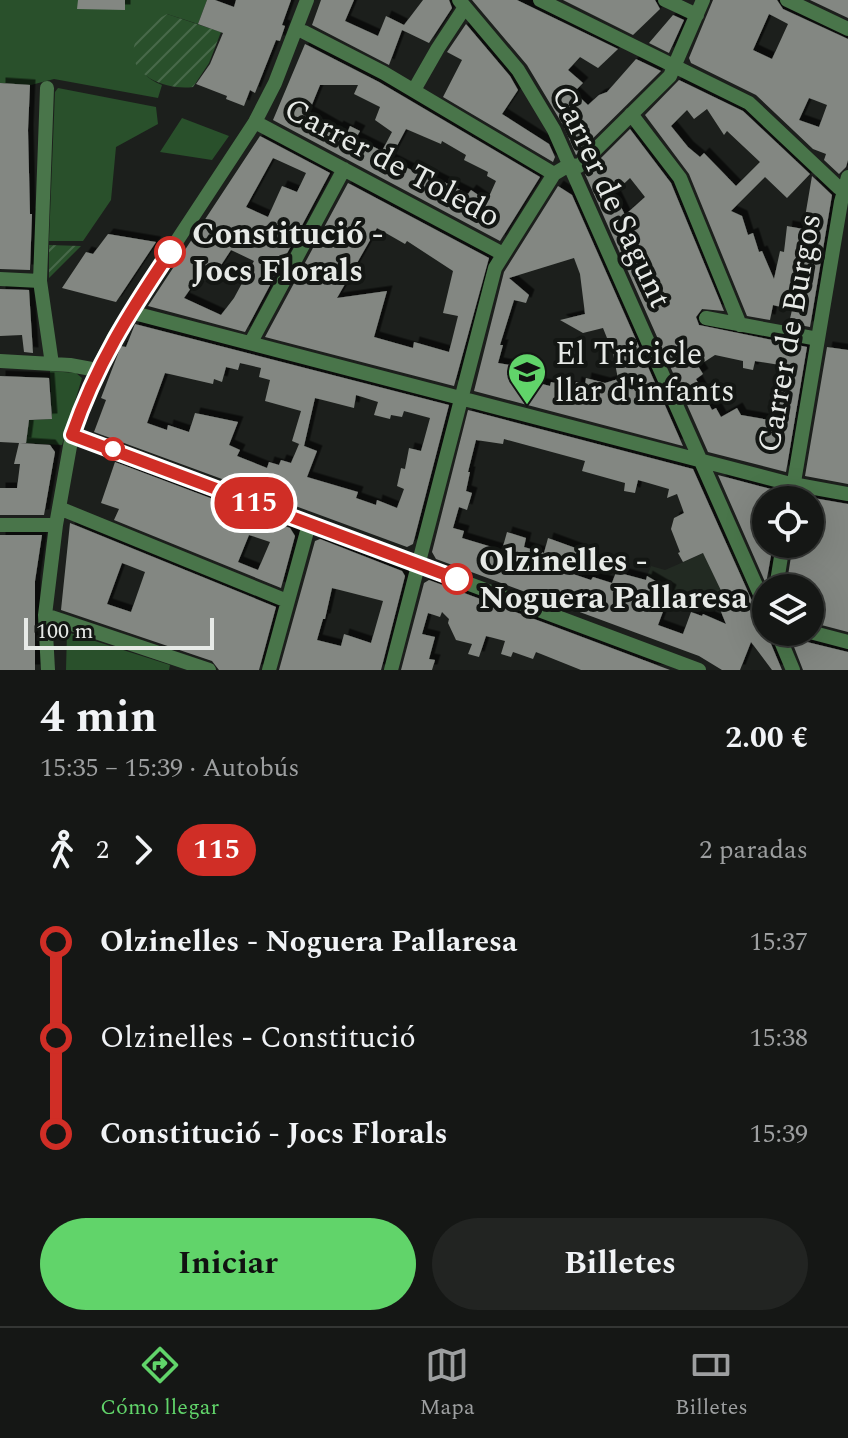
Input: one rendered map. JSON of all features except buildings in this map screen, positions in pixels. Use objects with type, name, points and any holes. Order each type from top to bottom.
[{"type":"street","points":[[48,670],[45,615],[56,525],[72,435],[97,370],[130,312],[255,122],[275,83],[307,0]]},
{"type":"street","points":[[540,0],[749,103],[839,188],[847,184]]},
{"type":"street","points":[[665,0],[697,15]]},
{"type":"street","points":[[391,670],[495,268],[554,174],[569,165],[579,166],[675,67],[703,0]]},
{"type":"street","points":[[787,0],[848,29]]},
{"type":"street","points":[[414,90],[461,5]]},
{"type":"street","name":"Carrer de Sagunt","points":[[461,5],[527,83],[546,112],[752,577]]},
{"type":"street","points":[[304,32],[414,90],[554,174]]},
{"type":"street","points":[[47,88],[40,281],[52,360]]},
{"type":"street","points":[[631,114],[680,178],[740,325]]},
{"type":"street","name":"Carrer de Toledo","points":[[255,122],[503,254]]},
{"type":"street","points":[[251,342],[344,169]]},
{"type":"street","name":"Carrer de Burgos","points":[[793,486],[847,184]]},
{"type":"street","points":[[0,279],[40,281]]},
{"type":"street","points":[[130,312],[698,459],[775,486]]},
{"type":"street","points":[[706,318],[818,339]]},
{"type":"street","points":[[0,361],[52,360],[97,370]]},
{"type":"street","points":[[72,435],[693,669]]},
{"type":"street","points":[[824,493],[848,494]]},
{"type":"street","points":[[59,508],[287,601]]},
{"type":"street","points":[[269,670],[309,524]]},
{"type":"street","points":[[0,525],[56,525]]},
{"type":"street","points":[[45,615],[209,670]]},
{"type":"street","points":[[824,636],[848,642]]},
{"type":"street","points":[[783,646],[793,670]]},
{"type":"shaded area","points":[[729,542],[751,592],[703,613],[658,580],[647,576],[651,566],[665,570]]},
{"type":"green space","points":[[0,0],[207,0],[198,24],[167,14],[134,50],[143,72],[162,85],[158,98],[54,79],[31,85],[0,83]]},
{"type":"green space","points":[[167,14],[221,32],[209,63],[193,87],[159,83],[148,78],[135,61],[133,51],[139,34]]},
{"type":"green space","points":[[58,88],[156,107],[158,124],[116,147],[111,200],[83,241],[49,241],[55,92]]},
{"type":"green space","points":[[182,118],[229,136],[212,160],[160,152]]},
{"type":"green space","points":[[49,245],[81,246],[49,278]]},
{"type":"green space","points":[[50,371],[76,373],[82,378],[62,445],[26,443],[29,420],[52,419]]},
{"type":"green space","points":[[67,632],[170,665],[169,670],[66,670]]},
{"type":"bus line","name":"115","points":[[170,252],[115,335],[97,370],[72,435],[457,579]]},
{"type":"place","name":"Constitució - Jocs Florals","points":[[170,252]]},
{"type":"place","name":"El Tricicle llar d'infants","points":[[527,406]]},
{"type":"place","name":"Olzinelles - Noguera Pallaresa","points":[[457,579]]}]
